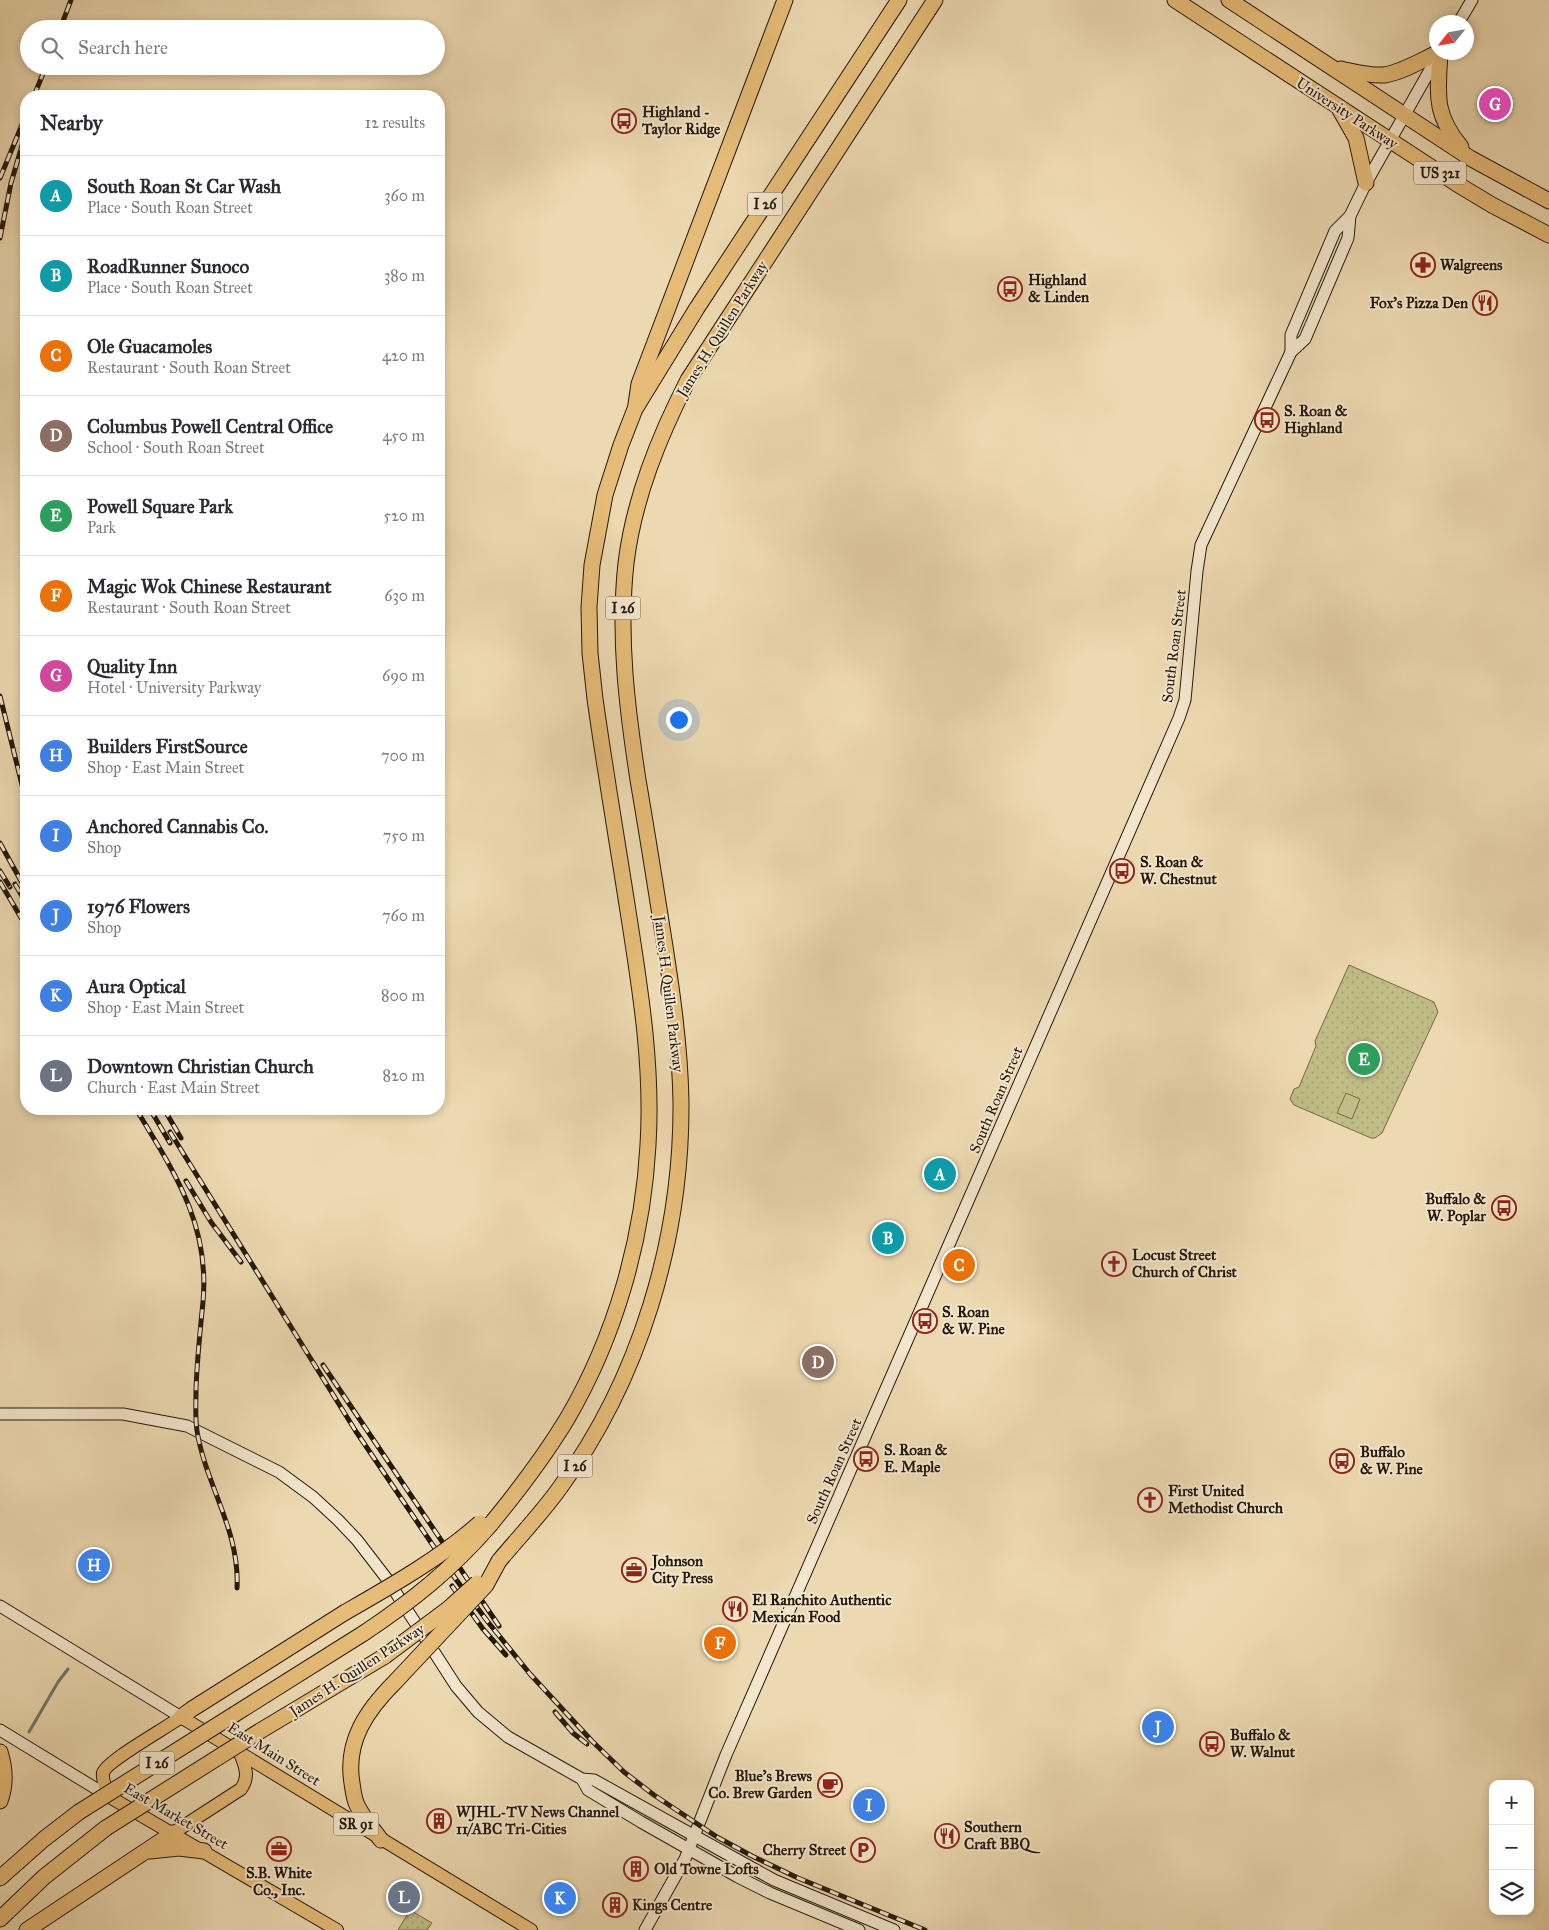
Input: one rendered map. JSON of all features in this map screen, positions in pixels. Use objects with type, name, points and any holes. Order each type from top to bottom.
[{"type":"highway","points":[[635,409],[638,384],[785,0]]},
{"type":"highway","name":"James H. Quillen Parkway","points":[[0,1878],[44,1839],[79,1812],[364,1633],[405,1606],[438,1580],[467,1552],[485,1524],[515,1494],[566,1419],[597,1359],[614,1316],[627,1274],[639,1222],[648,1144],[649,1082],[642,998],[594,699],[590,653],[589,607],[592,565],[606,495],[635,409],[702,300],[899,0]]},
{"type":"highway","name":"James H. Quillen Parkway","points":[[0,1919],[44,1877],[106,1828],[260,1731],[385,1656],[448,1609],[500,1561],[540,1514],[597,1430],[639,1340],[654,1294],[667,1238],[675,1190],[681,1103],[673,1000],[626,690],[623,603],[627,560],[636,513],[650,462],[670,414],[688,380],[935,0]]},
{"type":"highway","name":"University Parkway","points":[[1176,0],[1485,200],[1549,235]]},
{"type":"highway","name":"University Parkway","points":[[1229,0],[1470,158],[1549,202]]},
{"type":"highway","points":[[1244,0],[1266,24]]},
{"type":"highway","points":[[1331,67],[1362,74],[1385,74],[1394,73],[1429,57]]},
{"type":"highway","points":[[1440,60],[1439,108],[1448,130],[1470,158]]},
{"type":"highway","points":[[1336,104],[1356,138],[1366,183]]},
{"type":"highway","points":[[181,1717],[344,1613],[422,1567],[485,1524]]},
{"type":"highway","points":[[381,1840],[356,1804],[351,1779],[351,1753],[355,1738],[368,1712],[486,1585],[500,1561]]},
{"type":"highway","points":[[0,1752],[5,1774],[4,1788],[0,1801]]},
{"type":"highway","points":[[27,1930],[173,1833]]},
{"type":"highway","points":[[144,1853],[166,1848],[204,1851]]},
{"type":"main road","points":[[1462,15],[1472,0]]},
{"type":"main road","name":"South Roan Street","points":[[646,1930],[682,1866],[761,1675],[1179,718],[1185,700],[1201,545],[1291,352],[1291,335],[1336,231],[1350,216],[1366,183],[1435,60]]},
{"type":"main road","points":[[0,1414],[123,1414],[187,1426],[279,1472],[320,1503],[357,1540],[387,1579],[456,1686],[478,1712],[508,1737],[582,1779],[594,1780],[774,1880],[894,1930]]},
{"type":"main road","name":"East Main Street","points":[[0,1606],[530,1930]]},
{"type":"main road","points":[[108,1796],[103,1773],[108,1764],[181,1717]]},
{"type":"main road","name":"East Market Street","points":[[0,1730],[336,1930]]},
{"type":"main road","points":[[173,1833],[241,1789],[247,1774],[240,1753]]},
{"type":"main road","points":[[582,1779],[588,1790],[689,1849],[770,1893],[859,1930]]},
{"type":"shaded area","points":[[1349,965],[1434,1002],[1438,1012],[1382,1133],[1375,1138],[1371,1138],[1294,1105],[1290,1099],[1294,1089],[1299,1087],[1316,1046],[1315,1041]]},
{"type":"shaded area","points":[[1346,1093],[1360,1099],[1352,1119],[1337,1113]]},
{"type":"shaded area","points":[[410,1910],[432,1923],[427,1930],[398,1930]]},
{"type":"waterway","points":[[29,1732],[58,1682],[68,1669]]},
{"type":"railway","points":[[63,20],[71,0]]},
{"type":"railway","points":[[36,90],[42,75]]},
{"type":"railway","points":[[0,178],[20,130]]},
{"type":"railway","points":[[0,238],[11,183],[20,152]]},
{"type":"railway","points":[[0,696],[20,777]]},
{"type":"railway","points":[[0,843],[20,879]]},
{"type":"railway","points":[[0,871],[10,887]]},
{"type":"railway","points":[[0,882],[20,916]]},
{"type":"railway","points":[[15,884],[20,893]]},
{"type":"railway","points":[[140,1115],[176,1177],[195,1223],[201,1248],[204,1274],[196,1378],[196,1426],[207,1471],[228,1527],[237,1567],[237,1588]]},
{"type":"railway","points":[[154,1115],[170,1143]]},
{"type":"railway","points":[[168,1115],[181,1138]]},
{"type":"railway","points":[[170,1132],[355,1430],[455,1578],[530,1674],[592,1741],[624,1772],[654,1795],[717,1837],[798,1878],[925,1930]]},
{"type":"railway","points":[[186,1181],[211,1222],[241,1262]]},
{"type":"railway","points":[[323,1365],[499,1626]]},
{"type":"railway","points":[[452,1586],[483,1629],[506,1655]]},
{"type":"railway","points":[[555,1712],[573,1733],[587,1744]]},
{"type":"place","name":"Quality Inn","points":[[1495,104]]},
{"type":"place","name":"Highland - Taylor Ridge","points":[[624,121]]},
{"type":"place","name":"Walgreens","points":[[1423,265]]},
{"type":"place","name":"Highland & Linden","points":[[1010,289]]},
{"type":"place","name":"Fox's Pizza Den","points":[[1485,303]]},
{"type":"place","name":"S. Roan & Highland","points":[[1267,420]]},
{"type":"place","name":"S. Roan & W. Chestnut","points":[[1122,871]]},
{"type":"place","name":"Powell Square Park","points":[[1364,1059]]},
{"type":"place","name":"South Roan St Car Wash","points":[[940,1174]]},
{"type":"place","name":"Buffalo & W. Poplar","points":[[1504,1208]]},
{"type":"place","name":"RoadRunner Sunoco","points":[[888,1238]]},
{"type":"place","name":"Locust Street Church of Christ","points":[[1114,1264]]},
{"type":"place","name":"Ole Guacamoles","points":[[959,1265]]},
{"type":"place","name":"S. Roan & W. Pine","points":[[925,1321]]},
{"type":"place","name":"Columbus Powell Central Office","points":[[818,1362]]},
{"type":"place","name":"S. Roan & E. Maple","points":[[866,1459]]},
{"type":"place","name":"Buffalo & W. Pine","points":[[1342,1461]]},
{"type":"place","name":"First United Methodist Church","points":[[1150,1500]]},
{"type":"place","name":"Builders FirstSource","points":[[94,1565]]},
{"type":"place","name":"Johnson City Press","points":[[634,1570]]},
{"type":"place","name":"El Ranchito Authentic Mexican Food","points":[[735,1609]]},
{"type":"place","name":"Magic Wok Chinese Restaurant","points":[[720,1643]]},
{"type":"place","name":"1976 Flowers","points":[[1158,1727]]},
{"type":"place","name":"Buffalo & W. Walnut","points":[[1212,1744]]},
{"type":"place","name":"Blue's Brews Co. Brew Garden","points":[[830,1785]]},
{"type":"place","name":"Anchored Cannabis Co.","points":[[869,1805]]},
{"type":"place","name":"WJHL-TV News Channel 11/ABC Tri-Cities","points":[[439,1821]]},
{"type":"place","name":"Southern Craft BBQ","points":[[947,1836]]},
{"type":"place","name":"S.B. White Co., Inc.","points":[[279,1849]]},
{"type":"place","name":"Cherry Street","points":[[863,1850]]},
{"type":"place","name":"Old Towne Lofts","points":[[636,1869]]},
{"type":"place","name":"Downtown Christian Church","points":[[404,1897]]},
{"type":"place","name":"Aura Optical","points":[[560,1898]]},
{"type":"place","name":"Kings Centre","points":[[615,1905]]}]
